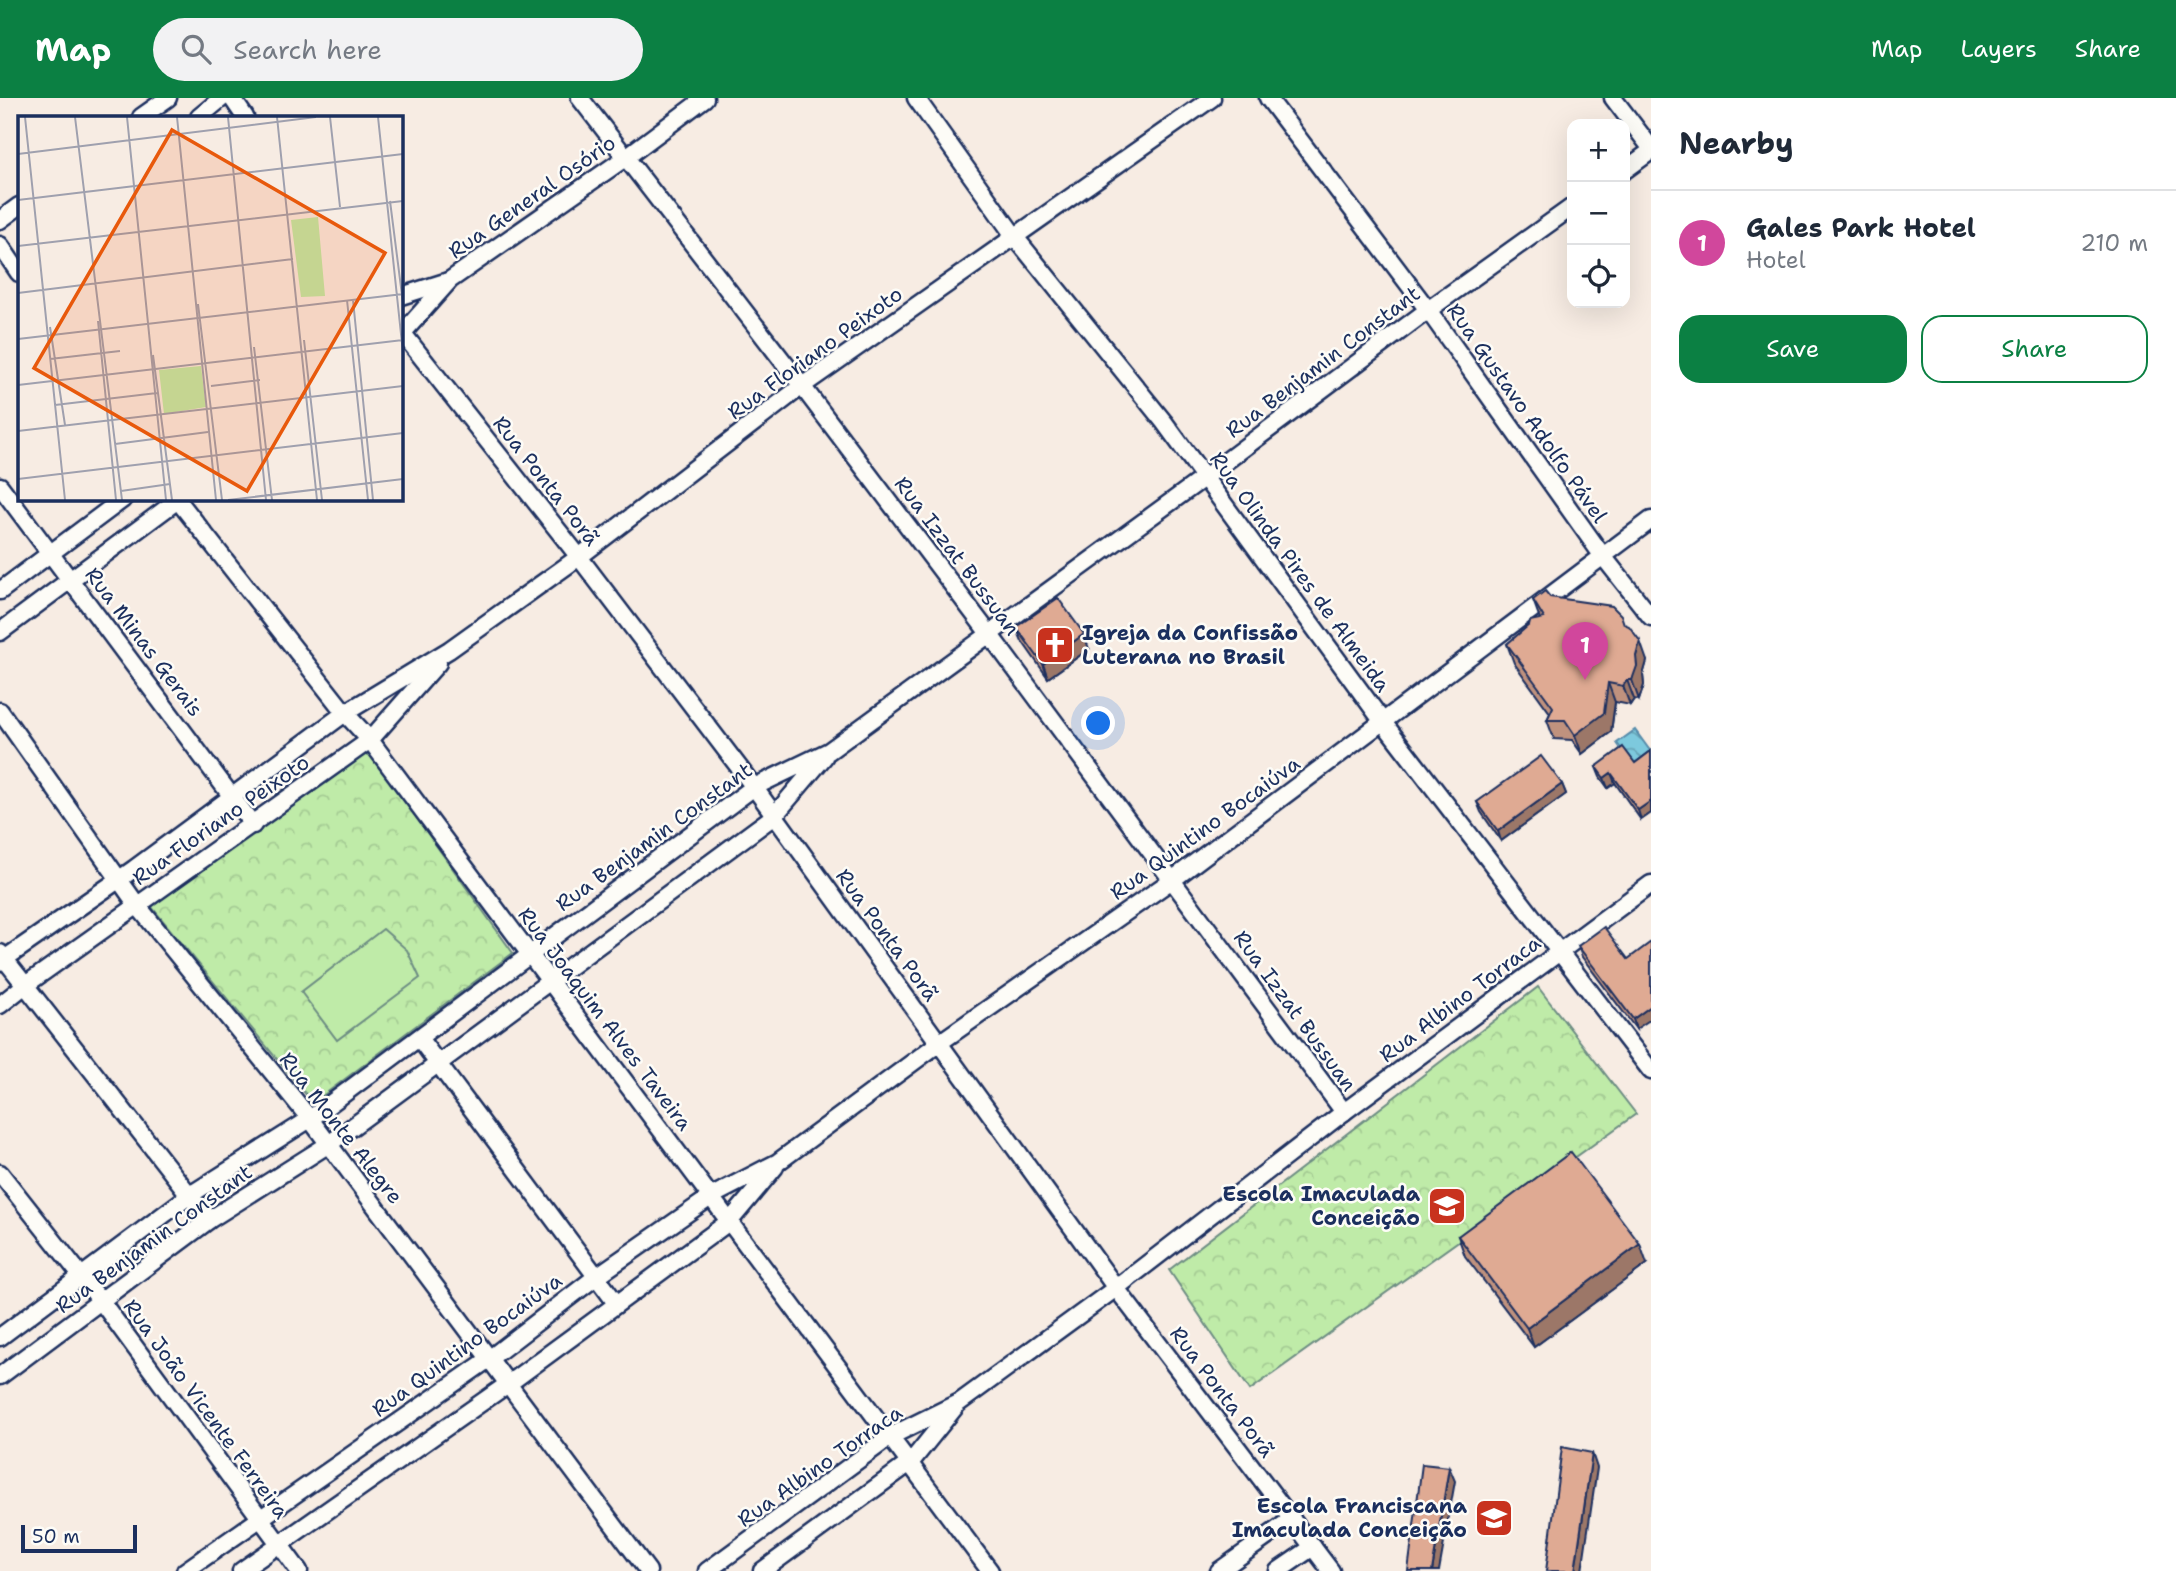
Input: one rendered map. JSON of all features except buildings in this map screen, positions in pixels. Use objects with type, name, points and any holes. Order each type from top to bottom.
[{"type":"street","points":[[142,116],[168,98]]},
{"type":"street","points":[[200,116],[222,98]]},
{"type":"street","points":[[232,98],[244,116]]},
{"type":"street","name":"Rua Izzat Bussuan","points":[[580,98],[990,635],[1344,1112]]},
{"type":"street","name":"Rua General Osório","points":[[402,332],[450,280],[625,158],[705,98]]},
{"type":"street","name":"Rua Olinda Pires de Almeida","points":[[916,98],[1015,237],[1164,422],[1383,722],[1651,1071]]},
{"type":"street","name":"Rua Floriano Peixoto","points":[[1,958],[120,879],[345,713],[449,650],[579,557],[802,386],[1212,98]]},
{"type":"street","name":"Rua Gustavo Adolfo Pável","points":[[1268,98],[1428,310],[1602,555],[1651,617]]},
{"type":"street","points":[[1613,98],[1651,149],[1630,166]]},
{"type":"street","points":[[0,220],[18,207]]},
{"type":"street","name":"Rua Benjamin Constant","points":[[0,1337],[190,1195],[310,1119],[754,788],[829,751],[1567,211]]},
{"type":"street","points":[[0,245],[12,263]]},
{"type":"street","name":"Rua General Osório","points":[[402,296],[450,280]]},
{"type":"street","name":"Rua Ponta Porã","points":[[402,334],[579,557],[754,788],[1116,1288],[1331,1571]]},
{"type":"street","name":"Rua Minas Gerais","points":[[0,486],[253,825]]},
{"type":"street","points":[[0,591],[122,500]]},
{"type":"street","points":[[0,632],[177,500]]},
{"type":"street","name":"Rua Joaquim Alves Taveira","points":[[179,500],[345,713],[370,740],[990,1571]]},
{"type":"street","name":"Rua Quintino Bocaiúva","points":[[185,1571],[489,1359],[597,1276],[712,1196],[778,1162],[939,1043],[1172,880],[1651,520]]},
{"type":"street","name":"Rua Floriano Peixoto","points":[[0,1005],[370,740],[449,650]]},
{"type":"street","name":"Rua Monte Alegre","points":[[0,711],[137,905],[310,1119],[648,1571]]},
{"type":"street","name":"Rua Benjamin Constant","points":[[0,1376],[209,1220],[329,1144],[774,816],[829,751]]},
{"type":"street","name":"Rua Albino Torraca","points":[[707,1571],[891,1436],[960,1402],[1116,1288],[1344,1112],[1651,884]]},
{"type":"street","points":[[1,958],[209,1220]]},
{"type":"street","points":[[419,1038],[616,1303]]},
{"type":"street","name":"Rua Quintino Bocaiúva","points":[[241,1571],[508,1384],[730,1221],[778,1162]]},
{"type":"street","name":"Rua João Vicente Ferreira","points":[[0,1174],[101,1301],[299,1571]]},
{"type":"street","name":"Rua Albino Torraca","points":[[762,1571],[911,1462],[960,1402]]},
{"type":"street","points":[[1219,1571],[1292,1519]]},
{"type":"street","points":[[1278,1571],[1313,1546]]},
{"type":"green space","points":[[368,750],[513,953],[313,1103],[150,905]]},
{"type":"green space","points":[[383,929],[407,950],[420,978],[337,1040],[301,992]]},
{"type":"green space","points":[[1538,987],[1636,1114],[1250,1390],[1169,1270]]},
{"type":"water","points":[[1635,730],[1651,752],[1638,773],[1617,743]]},
{"type":"place","name":"Igreja da Confissão Luterana no Brasil","points":[[1055,645]]},
{"type":"place","name":"Gales Park Hotel","points":[[1585,680]]},
{"type":"place","name":"Escola Imaculada Conceição","points":[[1447,1206]]},
{"type":"place","name":"Escola Franciscana Imaculada Conceição","points":[[1494,1518]]}]
